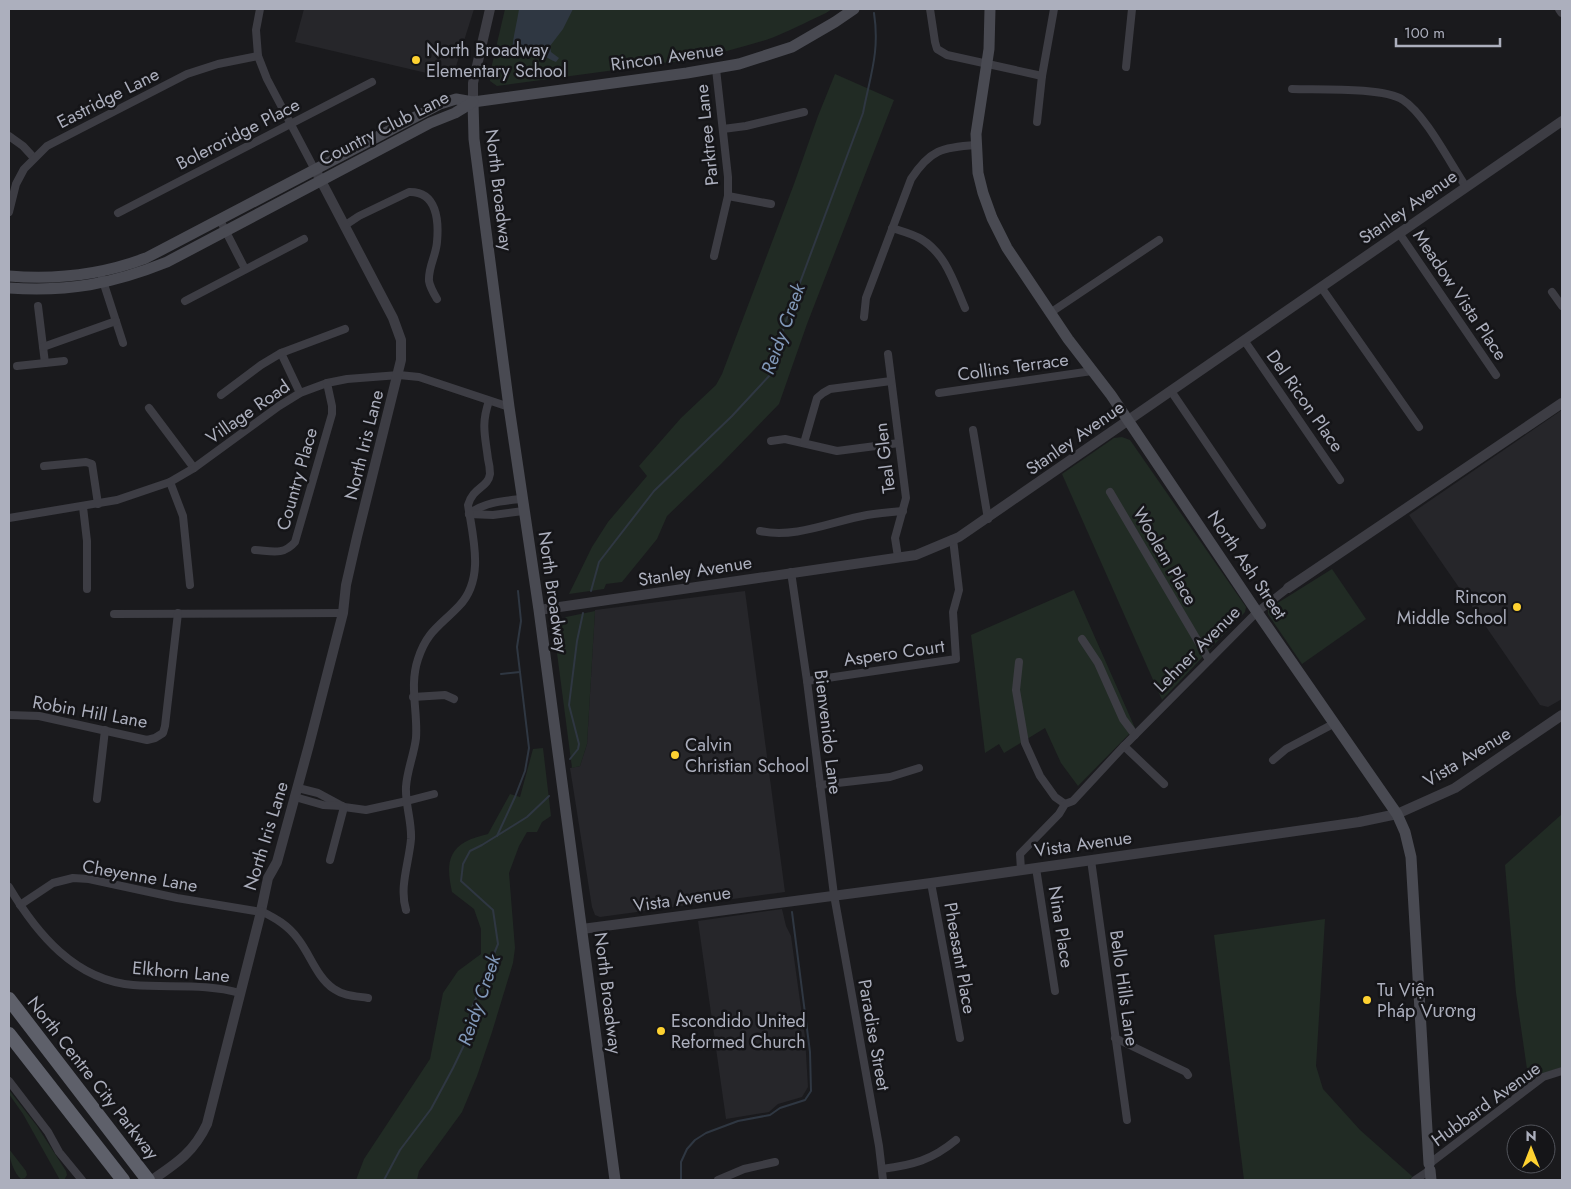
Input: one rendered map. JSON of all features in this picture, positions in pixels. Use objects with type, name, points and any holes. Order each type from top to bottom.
[{"type":"highway","name":"North Centre City Parkway","points":[[9,999],[150,1180]]},
{"type":"highway","points":[[9,1034],[123,1180]]},
{"type":"main road","name":"Rincon Avenue","points":[[473,102],[716,69],[739,64],[792,47],[854,9]]},
{"type":"main road","name":"North Ash Street","points":[[990,9],[989,50],[976,145],[978,173],[983,193],[992,218],[1007,248],[1050,314],[1128,421],[1257,612],[1336,724],[1397,814],[1405,832],[1411,857],[1430,1171]]},
{"type":"main road","name":"Country Club Lane","points":[[9,288],[65,289],[102,278],[220,220],[440,104],[456,99],[473,102]]},
{"type":"main road","name":"Country Club Lane","points":[[9,276],[102,278],[136,275],[168,262],[321,180],[430,123],[455,113],[473,102]]},
{"type":"main road","name":"North Broadway","points":[[473,102],[474,139],[508,408],[539,610],[614,1180]]},
{"type":"street","name":"North Iris Lane","points":[[150,1180],[186,1156],[200,1139],[210,1116],[268,878],[277,862],[342,612],[357,537],[402,360],[401,340],[393,318],[266,79],[258,56],[256,30],[260,9]]},
{"type":"street","name":"North Broadway","points":[[473,102],[474,83],[490,9]]},
{"type":"street","points":[[930,9],[934,42],[937,48],[947,55],[1042,76]]},
{"type":"street","points":[[1037,122],[1042,76],[1054,9]]},
{"type":"street","points":[[1126,67],[1132,9]]},
{"type":"street","name":"Eastridge Lane","points":[[9,212],[16,184],[24,169],[47,146],[187,74],[218,64],[258,56]]},
{"type":"street","name":"Parktree Lane","points":[[714,256],[728,196],[728,177],[716,69]]},
{"type":"street","name":"Boleroridge Place","points":[[118,213],[372,82]]},
{"type":"street","points":[[1292,89],[1382,92],[1401,98],[1417,112],[1466,187]]},
{"type":"street","points":[[723,129],[746,126],[804,112]]},
{"type":"street","name":"Stanley Avenue","points":[[539,610],[916,555],[959,537],[988,519],[1562,121]]},
{"type":"street","points":[[9,136],[23,146],[34,158]]},
{"type":"street","points":[[864,317],[866,298],[878,264],[911,179],[922,162],[939,151],[957,146],[976,145]]},
{"type":"street","points":[[344,226],[359,216],[409,192],[417,192],[427,196],[437,218],[437,243],[430,271],[430,284],[437,299]]},
{"type":"street","points":[[728,196],[771,204]]},
{"type":"street","points":[[220,220],[245,270]]},
{"type":"street","points":[[892,228],[920,238],[941,257],[947,266],[965,308]]},
{"type":"street","name":"Meadow Vista Place","points":[[1399,233],[1496,375]]},
{"type":"street","points":[[185,301],[304,239]]},
{"type":"street","points":[[1050,314],[1159,240]]},
{"type":"street","points":[[102,278],[123,343]]},
{"type":"street","points":[[1321,287],[1419,427]]},
{"type":"street","points":[[1552,292],[1562,306]]},
{"type":"street","points":[[38,306],[45,363]]},
{"type":"street","points":[[43,347],[116,321]]},
{"type":"street","points":[[221,395],[261,365],[281,353],[345,329]]},
{"type":"street","name":"Del Ricon Place","points":[[1244,340],[1340,480]]},
{"type":"street","points":[[281,353],[300,392]]},
{"type":"street","name":"Teal Glen","points":[[888,354],[906,498],[895,538],[898,557]]},
{"type":"street","points":[[17,366],[64,361]]},
{"type":"street","name":"Collins Terrace","points":[[939,393],[1092,371]]},
{"type":"street","name":"Village Road","points":[[9,518],[117,500],[170,482],[194,468],[300,392],[327,382],[398,375],[419,377],[508,408]]},
{"type":"street","points":[[804,443],[817,398],[822,392],[830,389],[891,381]]},
{"type":"street","name":"Country Place","points":[[255,550],[279,552],[289,550],[295,542],[332,414],[327,382]]},
{"type":"street","points":[[1171,391],[1262,525]]},
{"type":"street","points":[[406,910],[402,898],[411,839],[407,802],[407,778],[416,738],[413,675],[422,647],[435,628],[466,598],[474,577],[475,555],[468,504],[474,491],[486,484],[490,474],[483,422],[489,401]]},
{"type":"street","name":"Lehner Avenue","points":[[1021,870],[1020,854],[1059,814],[1064,804],[1073,801],[1134,735],[1257,612],[1288,588],[1562,403]]},
{"type":"street","points":[[149,408],[194,468]]},
{"type":"street","points":[[973,430],[988,519]]},
{"type":"street","points":[[771,441],[785,439],[837,451],[899,443]]},
{"type":"street","points":[[44,466],[86,462],[92,464],[98,504]]},
{"type":"street","points":[[170,482],[183,516],[190,586]]},
{"type":"street","name":"Woolem Place","points":[[1110,492],[1209,660]]},
{"type":"street","points":[[469,514],[478,507],[492,502],[523,505]]},
{"type":"street","points":[[469,514],[493,515],[523,505]]},
{"type":"street","points":[[83,506],[87,541],[87,589]]},
{"type":"street","points":[[760,531],[773,534],[787,533],[868,514],[903,511]]},
{"type":"street","name":"Aspero Court","points":[[807,681],[956,658],[953,612],[958,590],[953,539]]},
{"type":"street","name":"Bienvenido Lane","points":[[791,572],[834,895]]},
{"type":"street","points":[[114,614],[342,612]]},
{"type":"street","name":"Robin Hill Lane","points":[[9,715],[39,716],[147,740],[155,738],[163,733],[178,613]]},
{"type":"street","points":[[1082,640],[1098,663],[1122,719],[1134,735]]},
{"type":"street","points":[[1018,662],[1016,690],[1024,743],[1040,776],[1055,797],[1064,804]]},
{"type":"street","points":[[413,696],[445,695],[454,699]]},
{"type":"street","name":"Vista Avenue","points":[[582,929],[931,883],[1359,822],[1397,814],[1454,788],[1562,715]]},
{"type":"street","points":[[1273,760],[1286,749],[1336,724]]},
{"type":"street","points":[[97,799],[105,730]]},
{"type":"street","points":[[1124,746],[1164,784]]},
{"type":"street","points":[[820,785],[890,776],[919,768]]},
{"type":"street","points":[[296,792],[322,805],[366,810],[407,802],[434,794]]},
{"type":"street","points":[[330,860],[344,806]]},
{"type":"street","name":"Bello Hills Lane","points":[[1091,860],[1127,1120]]},
{"type":"street","name":"Nina Place","points":[[1036,868],[1055,991]]},
{"type":"street","name":"Cheyenne Lane","points":[[20,905],[54,883],[73,878],[89,879],[177,898],[261,911],[283,922],[298,938],[319,973],[332,989],[344,995],[368,998]]},
{"type":"street","name":"Pheasant Place","points":[[931,883],[960,1038]]},
{"type":"street","name":"Elkhorn Lane","points":[[9,887],[20,905],[56,951],[87,972],[132,985],[204,986],[240,993]]},
{"type":"street","name":"Paradise Street","points":[[834,895],[883,1180]]},
{"type":"street","points":[[1115,1038],[1186,1072],[1188,1075]]},
{"type":"street","name":"Hubbard Avenue","points":[[1415,1180],[1430,1171],[1543,1077],[1562,1071]]},
{"type":"street","points":[[9,1081],[48,1132],[59,1152],[82,1180]]},
{"type":"street","points":[[882,1169],[922,1161],[941,1152],[956,1140]]},
{"type":"street","points":[[718,1180],[744,1169],[775,1162]]},
{"type":"shaded area","name":"North Broadway Elementary School","points":[[304,9],[474,9],[452,79],[295,42]]},
{"type":"shaded area","points":[[505,9],[832,9],[774,37],[707,56],[633,65],[615,70],[497,86],[490,81],[491,69]]},
{"type":"shaded area","points":[[519,9],[573,9],[563,29],[550,46],[551,52],[559,58],[556,62],[539,53],[532,52],[512,57]]},
{"type":"shaded area","points":[[835,74],[894,100],[807,324],[779,404],[667,516],[657,539],[622,582],[606,584],[604,589],[569,594],[592,547],[608,522],[647,476],[639,466],[681,418],[716,385],[722,374]]},
{"type":"shaded area","name":"Rincon Middle School","points":[[1562,410],[1562,699],[1548,707],[1540,705],[1409,515]]},
{"type":"shaded area","points":[[1122,437],[1130,440],[1246,607],[1245,612],[1162,700],[1062,474],[1114,438]]},
{"type":"shaded area","points":[[1332,569],[1366,619],[1302,664],[1268,614],[1268,609]]},
{"type":"shaded area","points":[[1074,590],[1135,728],[1078,786],[1061,763],[1045,728],[1004,753],[999,744],[985,753],[971,635]]},
{"type":"shaded area","name":"Calvin Christian School","points":[[745,591],[785,892],[600,917],[595,915],[592,907],[570,768],[580,766],[587,744],[595,610]]},
{"type":"shaded area","points":[[595,611],[587,744],[580,766],[572,768],[554,630],[566,617]]},
{"type":"shaded area","points":[[543,748],[551,816],[542,822],[537,832],[527,832],[519,846],[509,873],[515,948],[513,963],[477,1076],[462,1112],[419,1171],[417,1180],[356,1180],[364,1159],[430,1059],[443,993],[458,971],[481,954],[481,929],[474,909],[452,892],[449,871],[451,858],[454,852],[465,842],[488,834],[510,794],[520,797],[533,749]]},
{"type":"shaded area","points":[[1562,814],[1562,1067],[1543,1074],[1529,1083],[1516,993],[1505,865]]},
{"type":"shaded area","points":[[782,909],[786,926],[791,936],[805,1037],[808,1087],[802,1097],[778,1104],[769,1112],[726,1119],[698,921]]},
{"type":"shaded area","points":[[1325,919],[1316,1066],[1323,1089],[1360,1130],[1413,1177],[1408,1180],[1244,1180],[1214,935]]},
{"type":"shaded area","points":[[9,1090],[37,1126],[66,1171],[67,1175],[64,1180],[60,1180],[23,1114],[9,1094]]},
{"type":"shaded area","points":[[9,1149],[26,1171],[27,1175],[25,1178],[21,1179],[14,1170]]},
{"type":"waterway","name":"Reidy Creek","points":[[591,591],[599,562],[654,491],[732,416],[770,375],[785,323],[863,113],[875,52],[876,27],[874,13]]},
{"type":"waterway","points":[[497,836],[525,771],[529,748],[517,647],[521,621],[518,591]]},
{"type":"waterway","name":"Reidy Creek","points":[[570,759],[578,749],[579,744],[569,705],[577,641],[583,613]]},
{"type":"waterway","points":[[501,674],[520,672]]},
{"type":"waterway","name":"Reidy Creek","points":[[384,1180],[400,1150],[431,1109],[453,1068],[465,1043],[470,1013],[498,944],[493,910],[461,881],[463,864],[470,851],[527,817],[549,796]]},
{"type":"waterway","points":[[681,1179],[681,1162],[687,1149],[695,1140],[706,1133],[738,1121],[770,1115],[780,1108],[805,1100],[811,1091],[810,1052],[792,912]]},
{"type":"place","name":"North Broadway Elementary School","points":[[416,60]]},
{"type":"place","name":"Rincon Middle School","points":[[1517,607]]},
{"type":"place","name":"Calvin Christian School","points":[[675,755]]},
{"type":"place","name":"Tu Viện Pháp Vương","points":[[1367,1000]]},
{"type":"place","name":"Escondido United Reformed Church","points":[[661,1031]]}]
